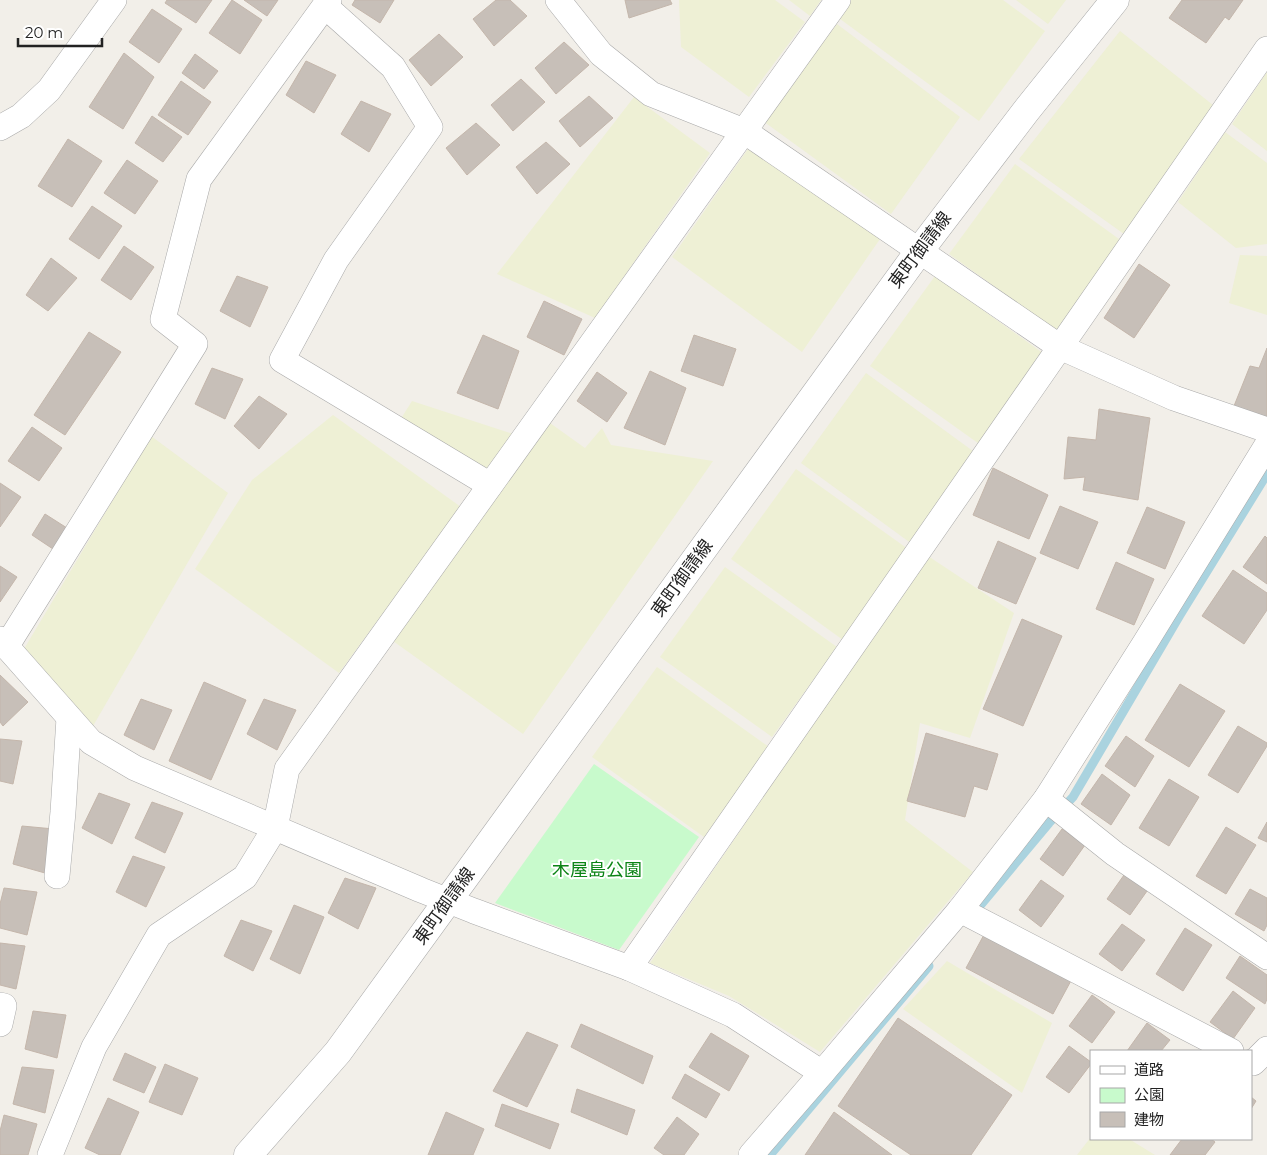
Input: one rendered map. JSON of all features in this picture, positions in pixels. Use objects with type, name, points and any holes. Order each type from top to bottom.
[{"type":"street","points":[[0,128],[21,116],[49,90],[114,0]]},
{"type":"street","points":[[558,0],[601,54],[650,94],[744,131],[1060,347],[1174,398],[1267,430]]},
{"type":"street","points":[[50,1155],[94,1047],[159,935],[246,877],[275,828],[287,769],[838,0]]},
{"type":"street","name":"東町御請線","points":[[248,1155],[338,1052],[920,250],[1026,111],[1115,0]]},
{"type":"street","points":[[490,485],[282,360],[336,260],[430,127],[393,67],[327,3],[199,179],[163,319],[195,344],[3,643],[91,742],[135,768],[448,900],[629,968],[733,1015],[822,1073]]},
{"type":"street","points":[[629,968],[1267,49]]},
{"type":"street","points":[[750,1155],[960,910],[1046,799],[1267,445]]},
{"type":"street","points":[[57,876],[69,718]]},
{"type":"street","points":[[1046,799],[1115,854],[1267,957]]},
{"type":"street","points":[[960,910],[1229,1050]]},
{"type":"street","points":[[0,1005],[4,1006],[0,1024]]},
{"type":"street","points":[[1252,1062],[1267,1049]]},
{"type":"green space","points":[[679,0],[775,0],[805,22],[749,97],[681,47]]},
{"type":"green space","points":[[789,0],[821,0],[810,16]]},
{"type":"green space","points":[[848,0],[1003,0],[1045,31],[979,121],[836,16]]},
{"type":"green space","points":[[1016,0],[1066,0],[1048,24]]},
{"type":"green space","points":[[837,24],[960,117],[891,214],[763,121]]},
{"type":"green space","points":[[1120,31],[1218,109],[1131,239],[1019,159]]},
{"type":"green space","points":[[1267,72],[1267,151],[1232,124]]},
{"type":"green space","points":[[634,97],[710,153],[595,318],[497,274]]},
{"type":"green space","points":[[1225,132],[1267,163],[1267,244],[1236,248],[1178,202]]},
{"type":"green space","points":[[748,149],[880,239],[802,352],[672,257]]},
{"type":"green space","points":[[1015,164],[1126,244],[1061,334],[949,254]]},
{"type":"green space","points":[[1240,255],[1267,256],[1267,315],[1229,303]]},
{"type":"green space","points":[[935,276],[1047,356],[982,446],[870,366]]},
{"type":"green space","points":[[866,373],[977,454],[912,544],[801,463]]},
{"type":"green space","points":[[412,401],[513,434],[474,489],[395,428]]},
{"type":"green space","points":[[333,415],[461,507],[339,673],[195,569],[252,480]]},
{"type":"green space","points":[[550,423],[585,448],[602,428],[611,445],[713,461],[523,734],[393,641]]},
{"type":"green space","points":[[151,436],[228,493],[93,726],[24,649]]},
{"type":"green space","points":[[796,469],[908,549],[843,640],[731,559]]},
{"type":"green space","points":[[928,556],[1014,613],[970,738],[920,723],[905,820],[973,872],[820,1052],[729,996],[650,963]]},
{"type":"green space","points":[[725,567],[837,647],[772,737],[660,657]]},
{"type":"green space","points":[[657,667],[769,747],[704,837],[592,757]]},
{"type":"green space","name":"木屋島公園","points":[[594,764],[699,837],[619,950],[495,903]]},
{"type":"green space","points":[[947,961],[1052,1023],[1022,1093],[903,1009]]},
{"type":"green space","points":[[1090,1138],[1090,1140],[1131,1140],[1155,1155],[1077,1155]]},
{"type":"building","points":[[167,0],[212,0],[196,23],[165,3]]},
{"type":"building","points":[[232,0],[262,20],[240,54],[209,33]]},
{"type":"building","points":[[244,0],[278,0],[267,16]]},
{"type":"building","points":[[355,0],[394,0],[380,23],[352,5]]},
{"type":"building","points":[[496,0],[510,0],[527,16],[494,46],[473,19]]},
{"type":"building","points":[[625,0],[670,0],[672,4],[629,18]]},
{"type":"building","points":[[1182,0],[1243,0],[1229,20],[1225,17],[1206,43],[1169,18]]},
{"type":"building","points":[[152,9],[182,29],[159,63],[129,42]]},
{"type":"building","points":[[439,34],[463,57],[431,86],[409,60]]},
{"type":"building","points":[[564,42],[589,65],[556,94],[535,68]]},
{"type":"building","points":[[124,53],[154,77],[123,129],[89,107]]},
{"type":"building","points":[[195,54],[218,71],[204,89],[182,73]]},
{"type":"building","points":[[306,61],[336,75],[314,113],[286,95]]},
{"type":"building","points":[[521,79],[545,102],[513,131],[491,105]]},
{"type":"building","points":[[181,81],[211,102],[188,135],[158,115]]},
{"type":"building","points":[[589,96],[613,118],[580,147],[559,121]]},
{"type":"building","points":[[361,101],[391,114],[369,152],[341,134]]},
{"type":"building","points":[[152,116],[182,137],[163,162],[135,143]]},
{"type":"building","points":[[476,123],[500,145],[467,175],[446,148]]},
{"type":"building","points":[[68,139],[102,161],[72,207],[38,186]]},
{"type":"building","points":[[546,142],[570,164],[537,194],[516,167]]},
{"type":"building","points":[[127,160],[158,181],[135,214],[104,193]]},
{"type":"building","points":[[92,206],[122,226],[99,259],[69,239]]},
{"type":"building","points":[[124,246],[154,267],[131,300],[101,280]]},
{"type":"building","points":[[51,258],[77,278],[48,311],[26,295]]},
{"type":"building","points":[[1139,264],[1170,285],[1134,338],[1104,318]]},
{"type":"building","points":[[237,276],[268,287],[250,327],[220,311]]},
{"type":"building","points":[[544,301],[582,319],[564,355],[527,337]]},
{"type":"building","points":[[89,332],[121,352],[65,435],[34,415]]},
{"type":"building","points":[[483,335],[519,351],[498,409],[457,393]]},
{"type":"building","points":[[694,335],[736,349],[723,386],[681,371]]},
{"type":"building","points":[[1267,348],[1267,423],[1232,411],[1250,366],[1259,368]]},
{"type":"building","points":[[212,368],[243,379],[225,419],[195,404]]},
{"type":"building","points":[[650,371],[686,388],[665,445],[624,428]]},
{"type":"building","points":[[597,372],[627,393],[607,422],[577,401]]},
{"type":"building","points":[[259,396],[287,414],[259,449],[234,426]]},
{"type":"building","points":[[1099,409],[1150,418],[1138,500],[1083,490],[1085,477],[1064,479],[1068,437],[1096,440]]},
{"type":"building","points":[[32,427],[62,448],[39,481],[8,461]]},
{"type":"building","points":[[993,468],[1048,495],[1029,539],[973,515]]},
{"type":"building","points":[[0,483],[21,497],[0,527]]},
{"type":"building","points":[[1060,506],[1098,522],[1078,569],[1040,553]]},
{"type":"building","points":[[1147,507],[1185,522],[1165,569],[1127,553]]},
{"type":"building","points":[[45,514],[67,528],[53,549],[32,535]]},
{"type":"building","points":[[1265,536],[1267,538],[1267,584],[1243,567]]},
{"type":"building","points":[[998,541],[1036,558],[1016,604],[978,588]]},
{"type":"building","points":[[1116,562],[1154,579],[1134,625],[1096,609]]},
{"type":"building","points":[[0,566],[17,577],[0,602]]},
{"type":"building","points":[[1233,570],[1267,593],[1267,610],[1244,644],[1202,616]]},
{"type":"building","points":[[1022,619],[1062,636],[1023,726],[983,709]]},
{"type":"building","points":[[0,675],[28,702],[3,726],[0,722]]},
{"type":"building","points":[[204,682],[246,700],[211,780],[169,761]]},
{"type":"building","points":[[1180,684],[1225,711],[1189,767],[1145,740]]},
{"type":"building","points":[[141,699],[172,710],[154,750],[124,735]]},
{"type":"building","points":[[264,699],[296,710],[277,750],[247,734]]},
{"type":"building","points":[[1238,726],[1267,743],[1267,746],[1238,793],[1208,775]]},
{"type":"building","points":[[926,733],[998,754],[987,790],[974,786],[965,817],[907,801]]},
{"type":"building","points":[[1126,736],[1154,756],[1135,787],[1105,766]]},
{"type":"building","points":[[0,739],[22,741],[13,784],[0,781]]},
{"type":"building","points":[[1102,774],[1130,795],[1111,825],[1081,804]]},
{"type":"building","points":[[1169,779],[1199,797],[1169,846],[1139,828]]},
{"type":"building","points":[[99,793],[130,804],[112,844],[82,828]]},
{"type":"building","points":[[152,802],[183,813],[165,853],[135,838]]},
{"type":"building","points":[[1267,822],[1267,842],[1258,838]]},
{"type":"building","points":[[22,826],[54,829],[45,873],[13,864]]},
{"type":"building","points":[[1226,827],[1256,845],[1226,894],[1196,876]]},
{"type":"building","points":[[1062,829],[1085,845],[1063,876],[1040,859]]},
{"type":"building","points":[[133,856],[165,867],[146,907],[116,892]]},
{"type":"building","points":[[1129,868],[1152,884],[1130,915],[1107,899]]},
{"type":"building","points":[[345,878],[376,888],[358,929],[328,913]]},
{"type":"building","points":[[1041,880],[1064,896],[1041,927],[1019,910]]},
{"type":"building","points":[[4,888],[37,892],[27,935],[0,928],[0,904]]},
{"type":"building","points":[[1250,889],[1267,898],[1267,925],[1264,931],[1235,914]]},
{"type":"building","points":[[294,905],[324,917],[300,974],[270,959]]},
{"type":"building","points":[[241,920],[272,931],[253,971],[224,956]]},
{"type":"building","points":[[1122,924],[1145,940],[1122,971],[1099,954]]},
{"type":"building","points":[[1185,928],[1212,945],[1183,991],[1156,974]]},
{"type":"building","points":[[986,931],[1073,977],[1053,1014],[966,968]]},
{"type":"building","points":[[0,943],[25,946],[16,989],[0,985]]},
{"type":"building","points":[[1240,956],[1267,975],[1267,999],[1265,1004],[1226,978]]},
{"type":"building","points":[[1233,991],[1255,1008],[1233,1039],[1210,1022]]},
{"type":"building","points":[[1092,995],[1115,1012],[1092,1043],[1069,1026]]},
{"type":"building","points":[[33,1011],[66,1015],[57,1058],[25,1049]]},
{"type":"building","points":[[898,1018],[1012,1095],[971,1155],[911,1155],[838,1106]]},
{"type":"building","points":[[1147,1023],[1170,1040],[1162,1050],[1128,1050]]},
{"type":"building","points":[[581,1024],[653,1056],[643,1084],[571,1047]]},
{"type":"building","points":[[527,1032],[558,1045],[527,1107],[493,1091]]},
{"type":"building","points":[[711,1033],[749,1056],[729,1091],[689,1067]]},
{"type":"building","points":[[1069,1046],[1090,1061],[1090,1065],[1069,1093],[1046,1077]]},
{"type":"building","points":[[125,1053],[156,1067],[144,1093],[113,1080]]},
{"type":"building","points":[[165,1064],[198,1078],[182,1115],[149,1102]]},
{"type":"building","points":[[22,1067],[54,1070],[45,1113],[13,1104]]},
{"type":"building","points":[[685,1074],[720,1094],[706,1118],[672,1098]]},
{"type":"building","points":[[577,1089],[635,1110],[627,1135],[571,1112]]},
{"type":"building","points":[[108,1098],[139,1112],[120,1155],[100,1155],[85,1148]]},
{"type":"building","points":[[1252,1098],[1256,1101],[1252,1107]]},
{"type":"building","points":[[502,1104],[559,1124],[550,1149],[495,1126]]},
{"type":"building","points":[[446,1112],[484,1129],[473,1155],[428,1155]]},
{"type":"building","points":[[834,1112],[892,1155],[805,1155]]},
{"type":"building","points":[[4,1115],[37,1124],[28,1155],[0,1155],[0,1131]]},
{"type":"building","points":[[677,1117],[699,1134],[684,1155],[664,1155],[654,1148]]},
{"type":"building","points":[[1181,1140],[1212,1140],[1215,1142],[1205,1155],[1170,1155]]},
{"type":"waterway","points":[[973,914],[1073,797],[1180,615],[1267,474]]},
{"type":"waterway","points":[[770,1155],[929,966]]}]
